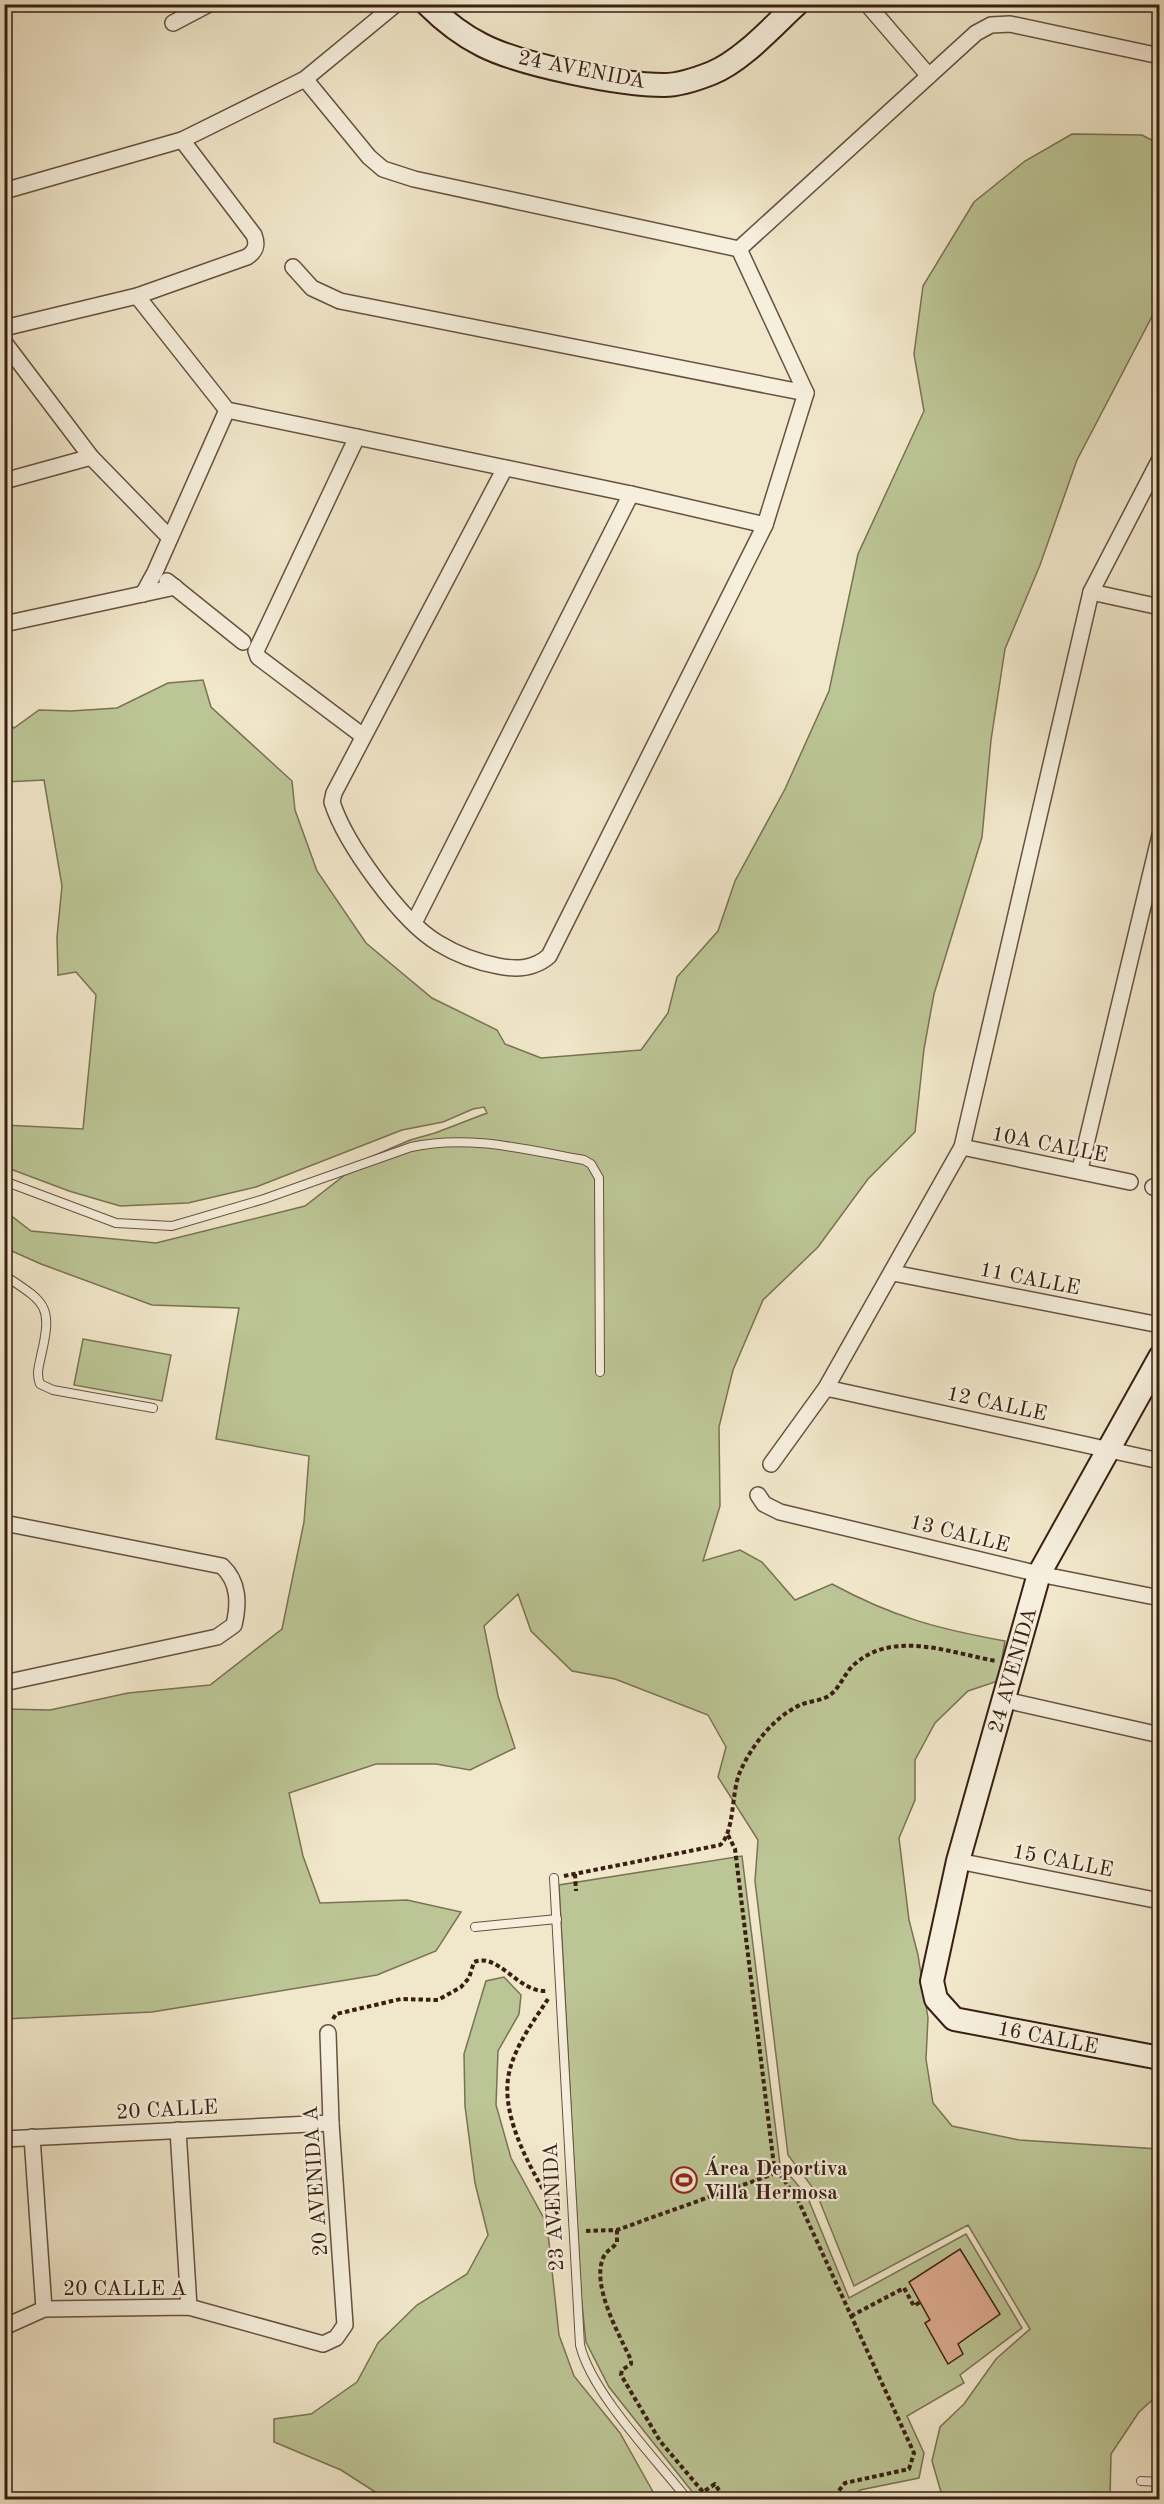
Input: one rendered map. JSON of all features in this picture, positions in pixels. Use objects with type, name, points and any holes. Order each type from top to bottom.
[{"type":"main road","name":"24 AVENIDA","points":[[427,4],[448,26],[483,46],[515,57],[624,82],[664,85],[698,78],[731,63],[798,4]]},
{"type":"main road","name":"24 AVENIDA","points":[[940,2007],[932,1981],[958,1861],[1039,1574],[1160,1357]]},
{"type":"main road","name":"16 CALLE","points":[[940,2007],[954,2019],[1160,2058]]},
{"type":"street","points":[[173,23],[209,4]]},
{"type":"street","points":[[4,191],[182,140],[305,79],[396,4]]},
{"type":"street","points":[[867,4],[929,76]]},
{"type":"street","points":[[739,249],[976,33],[991,25],[1010,24],[1160,56]]},
{"type":"street","points":[[305,79],[369,157],[383,169],[414,179],[739,249]]},
{"type":"street","points":[[4,328],[137,296],[247,257],[256,246],[252,232],[182,140]]},
{"type":"street","points":[[505,468],[363,736],[334,793],[332,802],[358,856],[414,923],[436,942],[465,956],[491,965],[524,968],[542,962],[549,956],[765,525],[806,393],[739,249]]},
{"type":"street","points":[[293,267],[312,288],[340,301],[806,393]]},
{"type":"street","points":[[137,296],[227,410],[631,494],[765,525]]},
{"type":"street","points":[[4,342],[91,457],[170,538]]},
{"type":"street","points":[[142,594],[155,572],[227,410]]},
{"type":"street","points":[[357,437],[256,651],[258,657],[363,736]]},
{"type":"street","points":[[4,481],[91,457]]},
{"type":"street","points":[[771,1464],[825,1388],[893,1273],[962,1148],[1091,592],[1158,465]]},
{"type":"street","points":[[414,923],[631,494]]},
{"type":"street","points":[[155,572],[243,642]]},
{"type":"street","points":[[4,624],[175,587]]},
{"type":"street","points":[[1091,592],[1160,607]]},
{"type":"street","points":[[1080,1169],[1160,835]]},
{"type":"street","name":"10A CALLE","points":[[962,1148],[1080,1169],[1130,1182]]},
{"type":"street","name":"11 CALLE","points":[[893,1273],[1160,1325]]},
{"type":"street","name":"12 CALLE","points":[[825,1388],[1160,1461]]},
{"type":"street","name":"13 CALLE","points":[[758,1495],[764,1504],[774,1510],[1039,1574],[1160,1598]]},
{"type":"street","points":[[4,1523],[222,1566],[235,1582],[237,1603],[234,1625],[217,1637],[4,1683]]},
{"type":"street","points":[[1005,1700],[1160,1735]]},
{"type":"street","name":"15 CALLE","points":[[958,1861],[1160,1901]]},
{"type":"street","name":"20 AVENIDA A","points":[[328,2033],[331,2123],[345,2325]]},
{"type":"street","name":"20 CALLE","points":[[4,2139],[331,2123]]},
{"type":"street","points":[[178,2130],[189,2307]]},
{"type":"street","points":[[32,2138],[44,2309]]},
{"type":"street","name":"20 CALLE A","points":[[4,2327],[44,2309],[189,2307],[323,2344],[336,2338],[345,2325]]},
{"type":"lane","points":[[4,1181],[116,1223],[172,1226],[264,1199],[411,1146],[433,1142],[494,1144],[584,1160],[591,1164],[599,1178],[600,1371]]},
{"type":"lane","points":[[4,1275],[40,1300],[46,1311],[46,1336],[37,1375],[40,1384],[53,1390],[153,1408]]},
{"type":"lane","name":"23 AVENIDA","points":[[554,1878],[580,2345],[587,2367],[600,2389],[688,2499]]},
{"type":"lane","points":[[476,1927],[557,1919]]},
{"type":"lane","points":[[1141,2481],[1160,2482]]},
{"type":"path","points":[[554,1878],[720,1845],[728,1835],[736,1784],[750,1751],[791,1710],[830,1695],[846,1672],[872,1652],[887,1647],[912,1645],[1013,1665]]},
{"type":"path","points":[[728,1835],[735,1849],[774,2166],[798,2200],[914,2453],[909,2469],[845,2483],[837,2493],[838,2499]]},
{"type":"path","points":[[575,1874],[576,1891]]},
{"type":"path","points":[[328,2033],[336,2014],[401,1998],[438,2000],[451,1994],[469,1978],[474,1962],[479,1960],[496,1964],[531,1989],[547,1991]]},
{"type":"path","points":[[548,1999],[515,2052],[509,2073],[507,2095],[511,2113],[528,2159],[558,2214]]},
{"type":"path","points":[[572,2232],[617,2230],[779,2172]]},
{"type":"path","points":[[617,2230],[617,2242],[603,2257],[601,2288],[607,2308],[631,2360],[631,2364],[622,2370],[621,2375],[660,2441],[703,2492],[715,2484],[725,2499]]},
{"type":"path","points":[[850,2316],[904,2288],[914,2306],[920,2302]]},
{"type":"green space","points":[[1072,134],[1142,135],[1159,144],[1159,303],[1077,460],[1040,565],[1005,649],[991,740],[982,837],[934,994],[924,1049],[915,1132],[868,1179],[818,1247],[763,1300],[733,1370],[719,1427],[720,1506],[703,1561],[740,1550],[762,1562],[795,1600],[832,1584],[875,1605],[916,1620],[958,1632],[1005,1641],[998,1681],[968,1691],[935,1723],[915,1760],[915,1800],[899,1838],[909,1920],[918,1955],[928,2018],[926,2059],[933,2103],[952,2126],[1019,2140],[1159,2149],[1159,2394],[1139,2412],[1111,2454],[1110,2499],[943,2499],[932,2461],[940,2427],[964,2404],[996,2359],[1030,2329],[968,2225],[854,2286],[816,2192],[788,2155],[755,1881],[758,1840],[718,1777],[726,1747],[708,1715],[615,1679],[572,1671],[531,1631],[518,1594],[484,1626],[498,1696],[515,1748],[470,1770],[436,1764],[376,1764],[289,1793],[303,1856],[320,1903],[407,1900],[461,1912],[436,1951],[377,1975],[152,2012],[5,2019],[5,1709],[50,1710],[128,1693],[210,1685],[282,1629],[304,1522],[309,1456],[216,1439],[239,1308],[152,1305],[41,1264],[5,1248],[5,1211],[31,1231],[156,1243],[305,1206],[364,1160],[410,1140],[487,1113],[484,1107],[473,1109],[443,1122],[402,1130],[256,1187],[188,1203],[120,1206],[69,1191],[5,1167],[4,1125],[83,1129],[96,995],[76,972],[58,975],[57,937],[62,886],[44,780],[5,782],[5,706],[6,721],[14,728],[39,710],[71,711],[117,708],[168,683],[203,680],[211,707],[292,781],[295,810],[317,871],[366,943],[432,998],[497,1030],[505,1044],[541,1058],[641,1050],[668,1013],[677,977],[718,931],[735,881],[785,789],[829,691],[858,554],[924,411],[914,354],[923,286],[974,202],[1025,161]]},
{"type":"green space","points":[[83,1339],[171,1355],[162,1401],[74,1385]]},
{"type":"green space","name":"Área Deportiva Villa Hermosa","points":[[742,1856],[780,2164],[807,2196],[849,2298],[966,2234],[1022,2328],[960,2375],[964,2383],[907,2416],[924,2453],[919,2478],[860,2490],[850,2499],[698,2499],[609,2387],[586,2342],[581,2295],[559,1885]]},
{"type":"green space","points":[[504,1977],[521,1995],[519,2014],[498,2051],[496,2105],[511,2158],[547,2224],[559,2335],[574,2376],[620,2433],[657,2499],[386,2499],[341,2470],[274,2442],[274,2419],[311,2414],[357,2382],[378,2343],[417,2305],[467,2274],[488,2235],[475,2183],[465,2106],[464,2054],[486,1981]]},
{"type":"building","points":[[960,2249],[1000,2314],[958,2344],[963,2354],[948,2364],[925,2323],[930,2320],[909,2282]]},
{"type":"place","name":"Área Deportiva Villa Hermosa","points":[[684,2180]]}]
